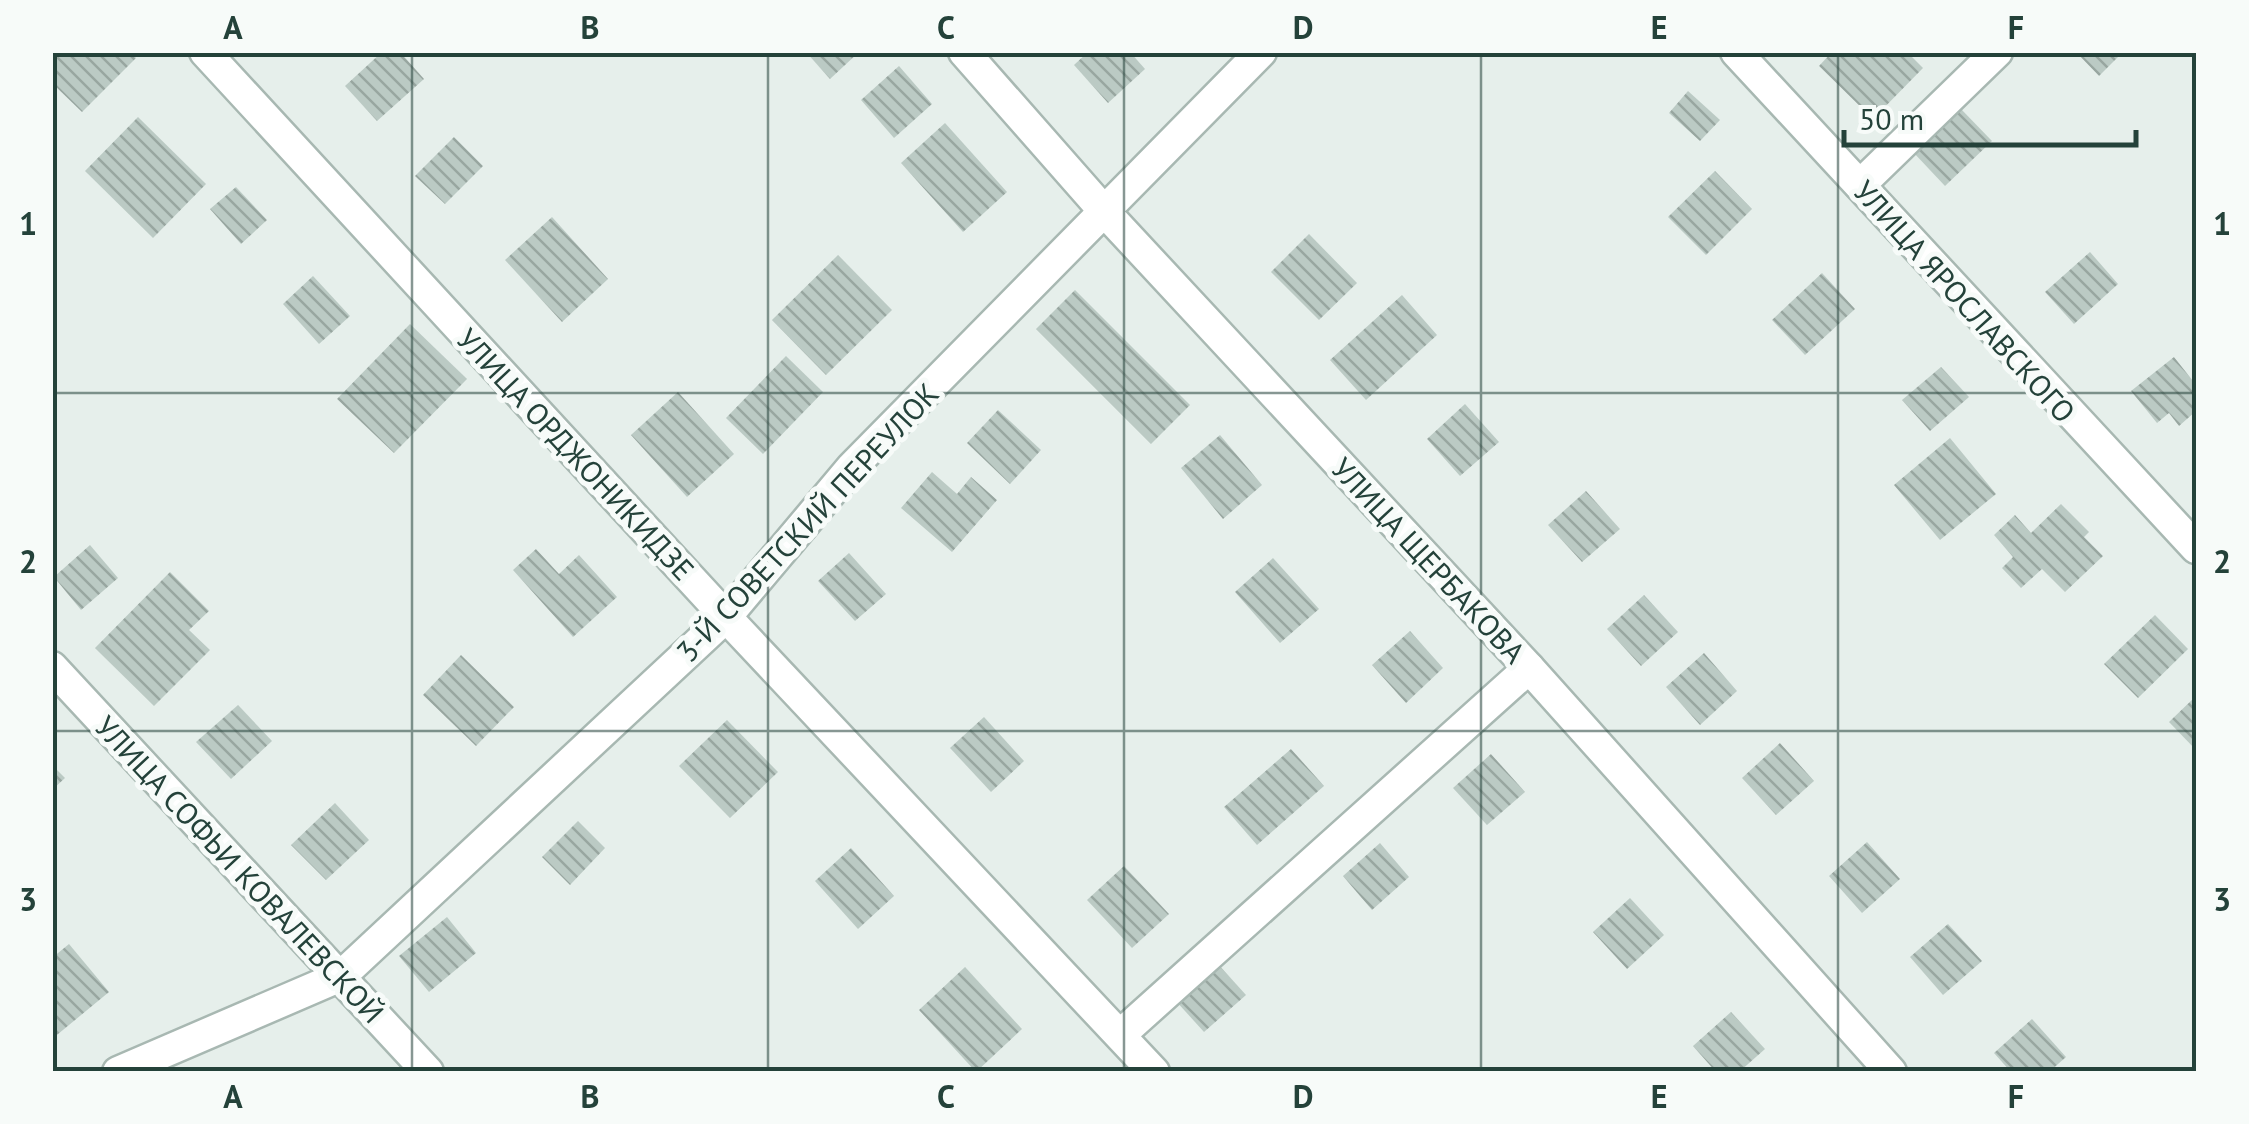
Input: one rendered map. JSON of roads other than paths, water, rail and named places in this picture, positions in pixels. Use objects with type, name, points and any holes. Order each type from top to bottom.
[{"type":"street","name":"УЛИЦА ОРДЖОНИКИДЗЕ","points":[[205,52],[726,617],[1154,1072]]},
{"type":"street","name":"УЛИЦА ЩЕРБАКОВА","points":[[964,52],[1104,211],[1529,668],[1891,1072]]},
{"type":"street","name":"3-Й СОВЕТСКИЙ ПЕРЕУЛОК","points":[[118,1072],[342,976],[726,617],[852,467],[1262,52]]},
{"type":"street","name":"УЛИЦА ЯРОСЛАВСКОГО","points":[[1736,52],[2196,548]]},
{"type":"street","points":[[1860,186],[1997,52]]},
{"type":"street","name":"УЛИЦА СОФЬИ КОВАЛЕВСКОЙ","points":[[52,666],[428,1072]]},
{"type":"street","points":[[1120,1035],[1529,668]]}]
